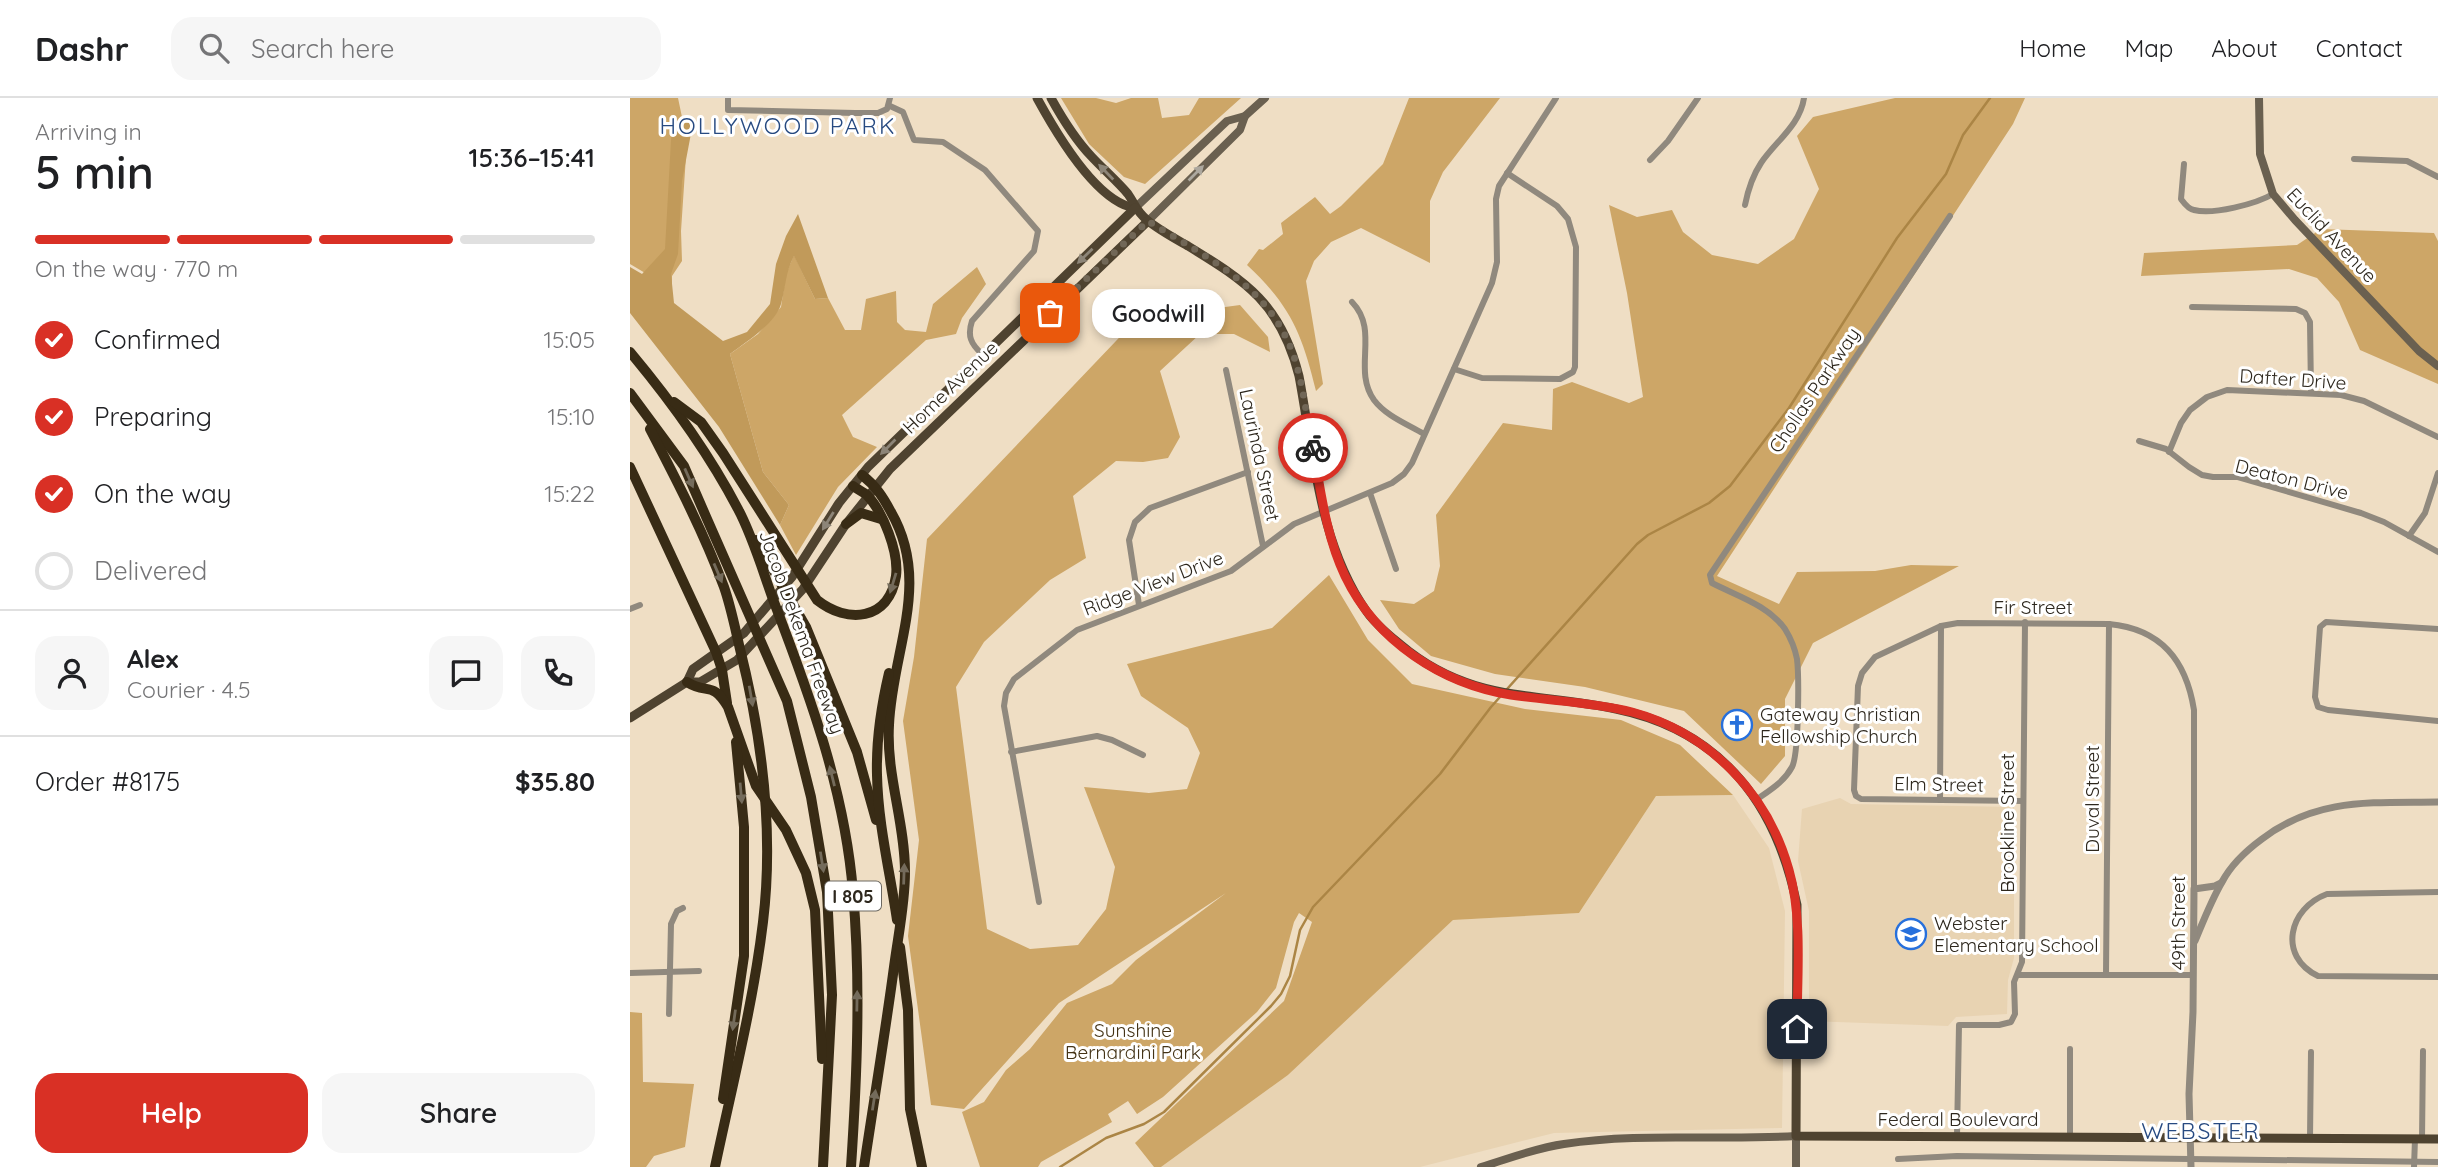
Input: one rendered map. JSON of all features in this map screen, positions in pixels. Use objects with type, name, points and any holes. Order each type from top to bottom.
[{"type":"highway","name":"Jacob Dekema Freeway","points":[[630,352],[667,396],[739,511],[769,573],[787,635],[820,727],[843,817],[853,890],[857,989],[851,1167]]},
{"type":"highway","points":[[667,396],[701,422],[731,464],[817,600],[836,612],[860,616],[884,602],[892,590],[896,576],[896,557],[892,539],[867,495],[853,486]]},
{"type":"highway","points":[[633,397],[690,507],[730,607],[759,737],[767,851],[763,922],[714,1167]]},
{"type":"highway","name":"Jacob Dekema Freeway","points":[[633,397],[684,467],[787,701],[811,797],[827,892],[832,995],[823,1167]]},
{"type":"highway","points":[[630,467],[716,652],[728,707],[756,786],[786,830],[806,873],[815,909],[824,1136]]},
{"type":"highway","points":[[862,475],[876,485],[894,518],[905,543],[911,584],[889,724],[891,773],[903,832],[905,874],[864,1167]]},
{"type":"highway","points":[[846,524],[861,513],[881,519]]},
{"type":"highway","points":[[769,573],[802,620],[858,752],[885,853]]},
{"type":"highway","points":[[907,614],[890,668],[878,729],[876,776],[908,1010],[910,1109],[922,1167]]},
{"type":"highway","points":[[687,682],[694,687],[708,687],[716,691],[728,707]]},
{"type":"highway","points":[[714,1167],[744,956],[744,827],[735,725]]},
{"type":"main road","name":"Home Avenue","points":[[687,682],[693,669],[744,633],[792,578],[839,503],[906,428],[1227,121],[1245,116],[1265,98]]},
{"type":"main road","name":"Euclid Avenue","points":[[2259,98],[2260,154],[2273,194],[2419,351],[2438,366]]},
{"type":"main road","points":[[1044,99],[1069,150],[1093,181],[1120,205],[1135,208]]},
{"type":"main road","points":[[1044,99],[1148,221],[1238,277],[1261,299],[1278,321],[1292,350],[1299,376],[1329,535],[1346,579],[1368,614],[1384,631],[1418,659],[1470,685],[1491,691],[1635,713],[1675,729],[1716,754],[1735,772],[1756,800],[1769,819],[1782,848],[1797,905],[1796,1167]]},
{"type":"main road","name":"Home Avenue","points":[[630,718],[687,682],[700,682],[737,660],[803,589],[846,524],[876,485],[916,443],[1240,130],[1245,116]]},
{"type":"main road","name":"Federal Boulevard","points":[[1481,1167],[1553,1146],[1613,1139],[1758,1139],[1796,1136],[2438,1139]]},
{"type":"street","points":[[728,98],[728,110],[878,113],[889,104],[903,112],[915,140],[943,142],[985,170],[1038,231],[1034,251],[972,321],[969,332],[972,345],[982,355]]},
{"type":"street","name":"Ridge View Drive","points":[[1039,902],[1004,706],[1006,693],[1014,679],[1077,630],[1231,571],[1294,524],[1392,483],[1404,474],[1412,463],[1492,284],[1497,262],[1496,199],[1499,186],[1556,98]]},
{"type":"street","points":[[1650,160],[1668,141],[1698,98]]},
{"type":"street","points":[[1745,205],[1748,191],[1761,163],[1795,122],[1804,98]]},
{"type":"street","points":[[2354,159],[2407,161],[2438,177]]},
{"type":"street","points":[[2184,163],[2181,199],[2195,211],[2237,208],[2264,200],[2273,194]]},
{"type":"street","points":[[1454,369],[1482,377],[1560,379],[1573,372],[1575,367],[1576,247],[1568,219],[1557,206],[1507,173]]},
{"type":"street","name":"Chollas Parkway","points":[[1756,800],[1776,786],[1793,765],[1797,748],[1797,658],[1791,640],[1776,619],[1763,608],[1712,583],[1710,575],[1950,216]]},
{"type":"street","points":[[1352,302],[1365,323],[1365,380],[1374,400],[1387,413],[1424,434]]},
{"type":"street","points":[[2192,307],[2296,309],[2305,313],[2310,322],[2311,392]]},
{"type":"street","name":"Laurinda Street","points":[[1226,370],[1263,546]]},
{"type":"street","name":"Dafter Drive","points":[[2169,452],[2185,416],[2195,405],[2207,397],[2227,390],[2341,395],[2364,401],[2438,437]]},
{"type":"street","name":"Deaton Drive","points":[[2139,440],[2166,449],[2202,475],[2238,477],[2361,513],[2384,522],[2438,552]]},
{"type":"street","points":[[1139,605],[1129,540],[1135,522],[1150,508],[1248,472]]},
{"type":"street","points":[[2409,536],[2425,513],[2438,473]]},
{"type":"street","points":[[1370,493],[1396,569]]},
{"type":"street","points":[[630,609],[640,606]]},
{"type":"street","name":"Fir Street","points":[[1856,796],[1854,790],[1858,686],[1866,666],[1875,657],[1941,626],[1958,623],[2025,622],[2109,624],[2133,628],[2158,641],[2175,657],[2188,679]]},
{"type":"street","name":"Brookline Street","points":[[1957,1136],[1959,1025],[1999,1025],[2011,1022],[2015,1014],[2014,982],[2022,962],[2025,622]]},
{"type":"street","points":[[2438,629],[2326,622],[2320,627],[2315,697],[2318,706],[2328,710],[2438,721]]},
{"type":"street","name":"Duval Street","points":[[2106,975],[2109,624]]},
{"type":"street","points":[[1940,800],[1941,626]]},
{"type":"street","name":"49th Street","points":[[2188,679],[2194,710],[2193,1012],[2189,1062],[2191,1163]]},
{"type":"street","points":[[1011,752],[1097,736],[1143,755]]},
{"type":"street","name":"Elm Street","points":[[1856,796],[1861,799],[2023,801]]},
{"type":"street","points":[[2194,941],[2222,882],[2251,847],[2274,830],[2323,808],[2353,803],[2438,802]]},
{"type":"street","points":[[2194,889],[2215,886],[2222,882]]},
{"type":"street","points":[[2438,892],[2327,894],[2308,905],[2295,924],[2293,945],[2302,965],[2318,976],[2438,977]]},
{"type":"street","points":[[669,1014],[671,924],[677,911],[683,908]]},
{"type":"street","points":[[630,973],[699,971]]},
{"type":"street","points":[[2019,975],[2193,975]]},
{"type":"street","points":[[2070,1049],[2070,1137]]},
{"type":"street","points":[[2414,1165],[2423,1051]]},
{"type":"street","points":[[2310,1138],[2311,1052]]},
{"type":"street","points":[[1898,1159],[2414,1165],[2438,1163]]},
{"type":"shaded area","points":[[672,122],[693,123],[682,181],[678,254],[671,274],[674,303],[723,341],[747,332],[770,304],[776,264],[786,236],[798,214],[828,298],[815,299],[794,256],[778,311],[760,332],[730,354],[763,472],[789,505],[780,525],[719,427],[630,313],[630,267],[642,274],[665,249]]},
{"type":"shaded area","points":[[1733,795],[1769,848],[1785,911],[1782,1128],[1554,1133],[1420,1167],[1161,1167],[1288,1075],[1453,920],[1579,913],[1656,796]]},
{"type":"shaded area","name":"Webster Elementary School","points":[[1840,798],[1851,804],[2014,807],[2014,958],[2008,980],[2007,1014],[1956,1017],[1948,1026],[1809,1021],[1809,911],[1798,861],[1802,809]]},
{"type":"green space","name":"HOLLYWOOD PARK","points":[[630,98],[678,98],[687,141],[681,231],[682,261],[672,276],[672,289],[630,264]]},
{"type":"green space","points":[[1061,98],[1096,98],[1116,103],[1131,98],[1158,98],[1162,118],[1189,115],[1199,98],[1241,98],[1145,184],[1124,177],[1089,144]]},
{"type":"green space","points":[[1409,98],[1500,98],[1443,172],[1430,201],[1430,263],[1361,228],[1331,242],[1314,261],[1306,281],[1323,384],[1316,391],[1306,353],[1293,322],[1274,294],[1247,265],[1259,249],[1263,250],[1283,234],[1281,223],[1315,197],[1330,214],[1383,164]]},
{"type":"green space","points":[[1895,98],[2025,98],[2013,124],[1717,576],[1779,604],[1797,572],[1875,571],[1911,565],[1959,566],[1813,643],[1785,699],[1785,756],[1761,784],[1684,711],[1585,687],[1495,674],[1431,656],[1399,629],[1380,600],[1414,604],[1434,591],[1440,566],[1436,515],[1503,423],[1552,430],[1553,389],[1572,382],[1629,403],[1643,397],[1627,293],[1609,205],[1637,217],[1672,210],[1683,232],[1712,255],[1758,264],[1794,239],[1819,189],[1797,136],[1813,117]]},
{"type":"green space","points":[[2321,229],[2434,233],[2438,241],[2438,384],[2360,350],[2339,302],[2317,278],[2289,269],[2141,276],[2144,253],[2297,245]]},
{"type":"green space","points":[[794,255],[815,299],[828,298],[845,330],[861,330],[866,299],[896,291],[897,322],[905,330],[926,332],[933,304],[977,267],[986,284],[962,318],[956,334],[926,340],[842,415],[853,437],[877,447],[838,487],[796,555],[780,525],[789,505],[763,472],[730,354],[758,334],[781,307],[786,274]]},
{"type":"green space","name":"Sunshine Bernardini Park","points":[[1157,298],[1181,313],[1240,305],[1268,337],[1270,352],[1234,334],[1200,334],[1160,371],[1180,437],[1168,458],[1143,462],[1116,461],[1073,496],[1086,558],[1050,580],[984,642],[956,687],[987,929],[1030,949],[1078,945],[1106,909],[1115,867],[1084,787],[1149,793],[1187,789],[1200,753],[1188,728],[1141,696],[1127,664],[1272,628],[1329,575],[1368,640],[1412,684],[1525,709],[1621,720],[1680,745],[1733,795],[1656,796],[1579,913],[1453,920],[1288,1075],[1161,1167],[1154,1167],[1135,1143],[1284,1001],[1312,922],[1299,913],[1294,922],[1276,988],[1257,1012],[1163,1097],[1137,1114],[1128,1101],[1108,1114],[1112,1122],[1041,1162],[1038,1167],[980,1167],[962,1112],[984,1102],[1006,1070],[1030,1049],[1067,1003],[1112,984],[1136,960],[1226,893],[1059,1003],[964,1109],[931,1105],[908,936],[919,840],[903,721],[914,657],[927,539]]},
{"type":"green space","points":[[630,1012],[642,1013],[643,1082],[694,1084],[685,1147],[654,1156],[646,1167],[630,1167]]},
{"type":"waterway","points":[[1060,1167],[1106,1138],[1144,1124],[1164,1112],[1271,1006],[1290,976],[1300,930],[1313,907],[1440,774],[1491,707],[1637,544],[1648,535],[1709,503],[1730,486],[1789,408],[1897,238],[1946,174],[1963,135],[1990,98]]},
{"type":"way so far","points":[[1050,313],[1148,221],[1238,277],[1261,299],[1278,321],[1296,363],[1313,448]]},
{"type":"place","name":"Goodwill","points":[[1050,313]]},
{"type":"place","name":"Gateway Christian Fellowship Church","points":[[1737,725]]},
{"type":"place","name":"Webster Elementary School","points":[[1911,934]]},
{"type":"district","name":"HOLLYWOOD PARK","points":[[778,125]]},
{"type":"district","name":"WEBSTER","points":[[2201,1130]]},
{"type":"route","points":[[1313,448],[1329,535],[1346,579],[1368,614],[1418,659],[1470,685],[1491,691],[1635,713],[1675,729],[1716,754],[1735,772],[1769,819],[1790,872],[1797,905],[1797,1029]]}]
